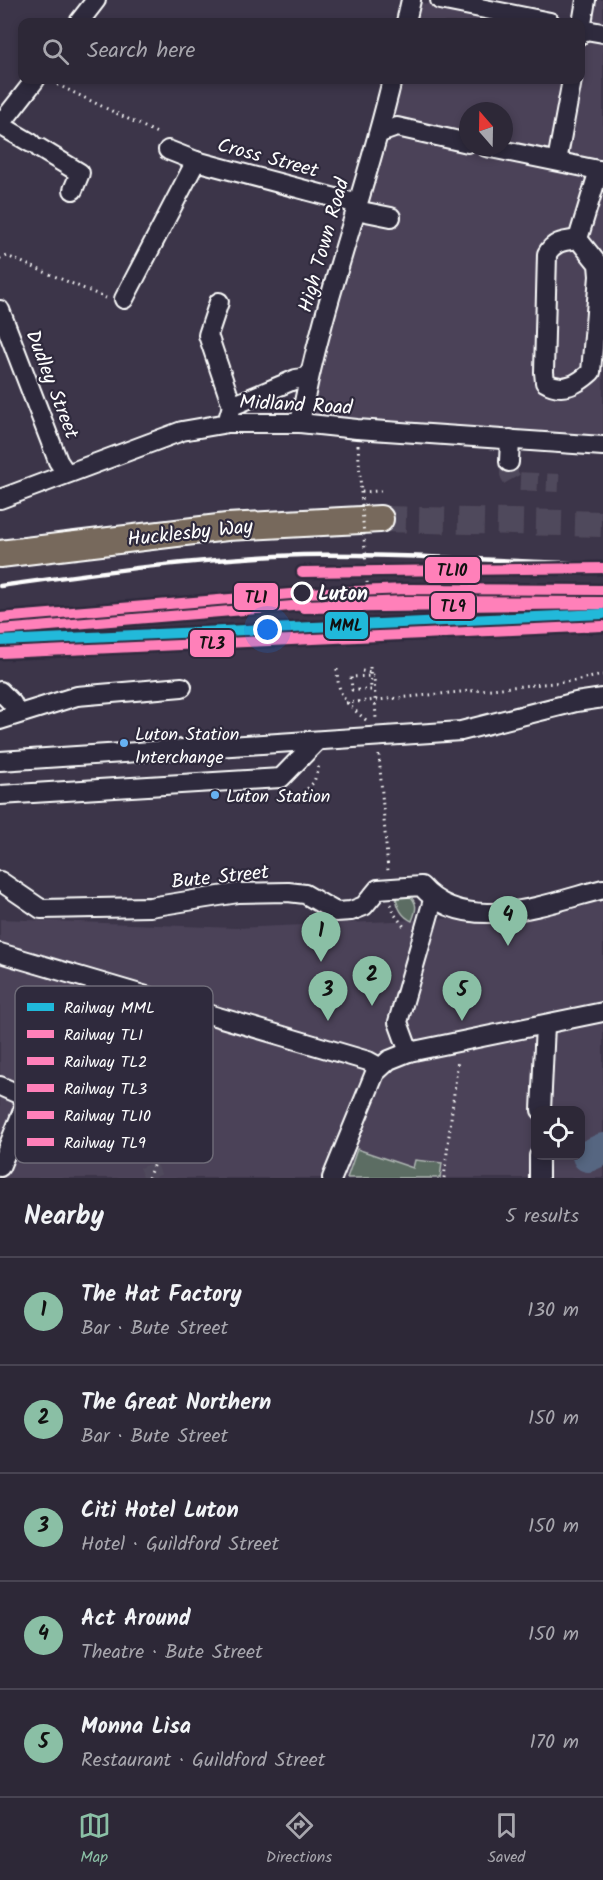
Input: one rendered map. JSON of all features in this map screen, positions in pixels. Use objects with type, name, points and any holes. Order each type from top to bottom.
[{"type":"highway","name":"Hucklesby Way","points":[[0,554],[227,527],[380,519]]},
{"type":"street","points":[[82,18],[96,0]]},
{"type":"street","points":[[407,18],[411,0]]},
{"type":"street","points":[[440,0],[530,18]]},
{"type":"street","points":[[583,18],[586,0]]},
{"type":"street","points":[[585,31],[603,33]]},
{"type":"street","points":[[32,84],[0,125],[80,173],[73,190]]},
{"type":"street","name":"High Town Road","points":[[300,423],[308,377],[380,133],[391,84]]},
{"type":"street","points":[[557,161],[571,84]]},
{"type":"street","points":[[380,133],[397,127],[459,141]]},
{"type":"street","name":"Cross Street","points":[[168,150],[391,217]]},
{"type":"street","points":[[513,152],[601,171],[578,239]]},
{"type":"street","points":[[124,299],[196,160]]},
{"type":"street","points":[[578,239],[597,264],[599,276],[591,372],[579,383],[568,387],[551,386],[545,382],[544,372],[547,254],[551,246],[578,239]]},
{"type":"street","points":[[219,302],[208,335],[230,415],[296,379],[308,377]]},
{"type":"street","name":"Dudley Street","points":[[0,310],[58,461],[66,473]]},
{"type":"street","name":"Midland Road","points":[[0,499],[230,415],[357,429],[603,446]]},
{"type":"street","points":[[509,462],[510,439]]},
{"type":"street","points":[[8,717],[77,696],[182,687]]},
{"type":"street","points":[[0,691],[12,703],[8,717]]},
{"type":"street","points":[[0,761],[461,731],[603,698]]},
{"type":"street","points":[[0,795],[281,778],[318,741]]},
{"type":"street","name":"Bute Street","points":[[0,881],[41,909],[150,907],[238,893],[288,892],[305,894],[336,912],[351,911],[364,906],[378,889],[421,886],[433,900],[463,910],[490,914],[526,908],[603,889]]},
{"type":"street","points":[[410,1052],[398,1022],[433,900]]},
{"type":"street","points":[[0,953],[112,986]]},
{"type":"street","points":[[332,1178],[379,1067],[396,1056],[603,1012]]},
{"type":"street","points":[[213,1016],[368,1060],[379,1067]]},
{"type":"street","points":[[541,1106],[545,1025]]},
{"type":"street","points":[[0,1086],[15,1092]]},
{"type":"street","points":[[8,1118],[15,1114]]},
{"type":"street","points":[[0,1167],[15,1139]]},
{"type":"street","points":[[539,1160],[539,1178]]},
{"type":"path","points":[[55,84],[164,137],[168,150]]},
{"type":"path","points":[[0,259],[7,256],[117,303],[124,299]]},
{"type":"path","points":[[357,429],[368,596]]},
{"type":"path","points":[[361,492],[381,491]]},
{"type":"path","points":[[337,669],[338,688],[346,704],[367,721]]},
{"type":"path","points":[[374,676],[351,677],[352,690],[371,690],[370,669],[362,670],[372,673],[374,676],[376,726]]},
{"type":"path","points":[[346,704],[574,681],[603,675]]},
{"type":"path","points":[[379,748],[389,889],[395,915],[406,929],[422,935]]},
{"type":"path","points":[[444,1178],[460,1042]]},
{"type":"path","points":[[148,1178],[152,1163]]},
{"type":"shaded area","points":[[592,0],[603,0],[603,439],[308,417],[400,84],[585,84],[585,40],[588,40]]},
{"type":"shaded area","points":[[418,2],[490,18],[415,18]]},
{"type":"shaded area","points":[[603,892],[603,1178],[0,1178],[0,919],[236,928],[505,916]]},
{"type":"green space","points":[[408,894],[416,906],[412,921],[402,914],[396,896]]},
{"type":"green space","points":[[357,1149],[413,1168],[415,1160],[442,1163],[440,1178],[347,1178]]},
{"type":"waterway","points":[[588,1156],[603,1149]]},
{"type":"tunnel","points":[[509,462],[509,474],[513,481],[559,483]]},
{"type":"tunnel","points":[[380,519],[603,524]]},
{"type":"tunnel","points":[[147,1163],[153,1178]]},
{"type":"railway","points":[[0,586],[189,562],[303,555],[378,555],[603,564]]},
{"type":"rail line","name":"TL10","points":[[302,572],[603,568]]},
{"type":"rail line","name":"TL1","points":[[0,618],[303,593],[407,589],[603,590]]},
{"type":"rail line","name":"TL2","points":[[1,630],[304,605],[407,601],[603,602]]},
{"type":"rail line","name":"TL9","points":[[303,608],[603,604]]},
{"type":"rail line","name":"MML","points":[[0,641],[603,614]]},
{"type":"rail line","name":"TL3","points":[[1,653],[603,626]]},
{"type":"place","name":"Luton","points":[[302,593]]},
{"type":"place","name":"Luton Station Interchange","points":[[124,743]]},
{"type":"place","name":"Luton Station","points":[[215,795]]},
{"type":"place","name":"Act Around","points":[[508,946]]},
{"type":"place","name":"The Hat Factory","points":[[321,962]]},
{"type":"place","name":"The Great Northern","points":[[372,1006]]},
{"type":"place","name":"Citi Hotel Luton","points":[[328,1021]]},
{"type":"place","name":"Monna Lisa","points":[[462,1021]]}]
